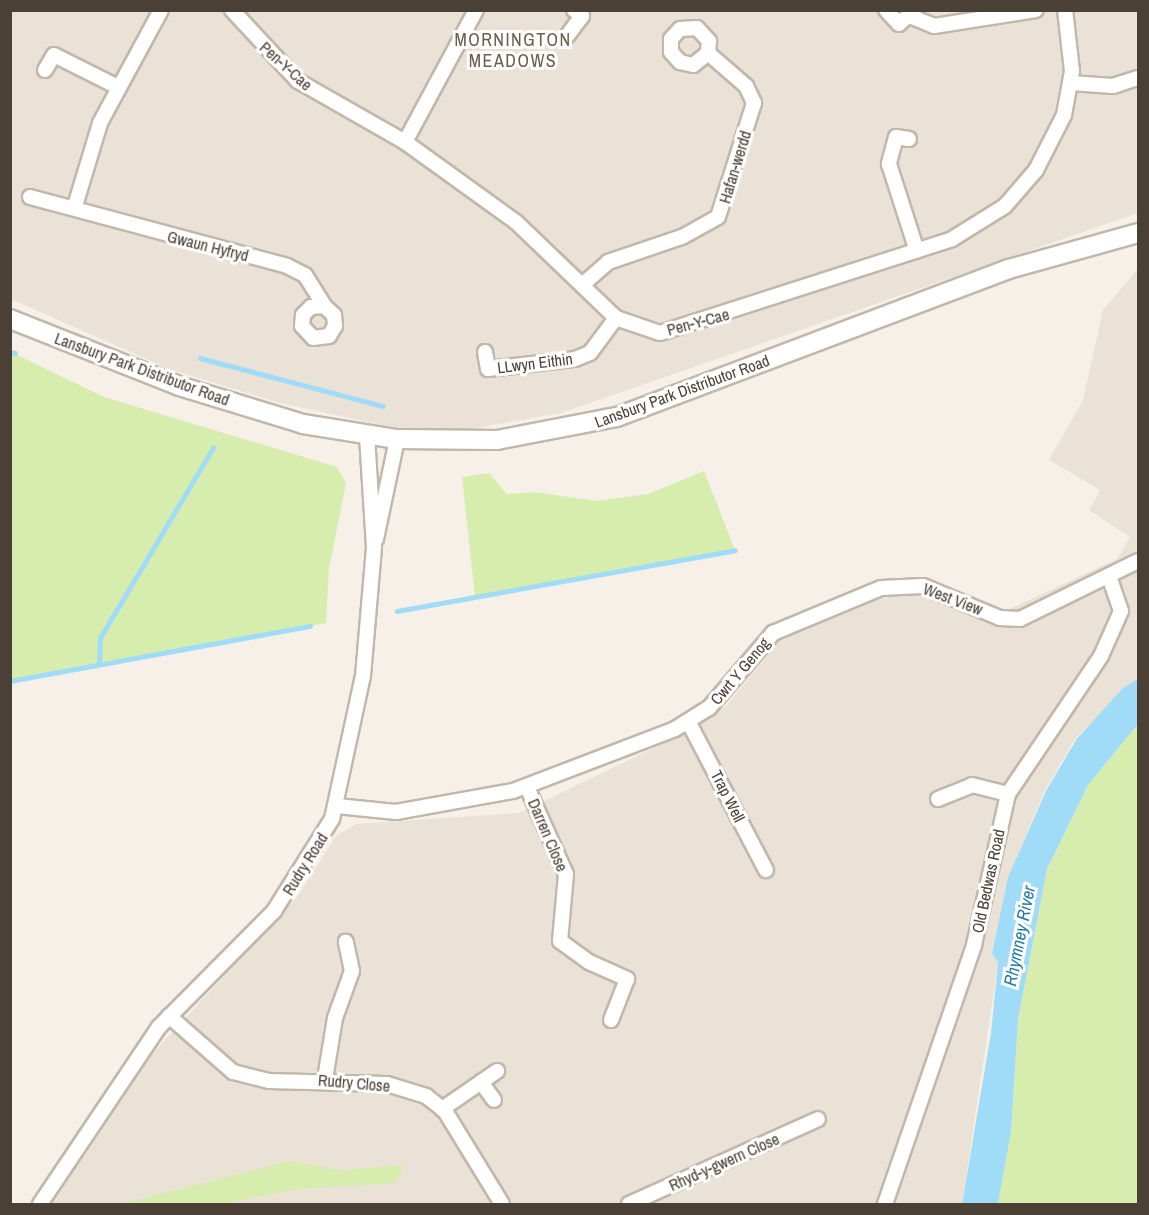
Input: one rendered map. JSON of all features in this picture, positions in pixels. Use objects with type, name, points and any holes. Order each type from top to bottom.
[{"type":"street","points":[[75,206],[100,123],[161,10]]},
{"type":"street","name":"Pen-Y-Cae","points":[[232,10],[298,81],[405,142],[516,222],[616,318],[660,333],[684,329],[917,251],[969,229],[1022,189],[1057,132],[1071,83],[1065,10]]},
{"type":"street","points":[[405,142],[476,10]]},
{"type":"street","points":[[567,36],[582,16],[574,10]]},
{"type":"street","points":[[886,10],[895,22],[913,14],[934,26],[1036,10]]},
{"type":"street","name":"Hafan-werdd","points":[[582,285],[608,262],[700,230],[718,217],[754,103],[746,86],[708,53]]},
{"type":"street","points":[[45,70],[54,55],[118,87]]},
{"type":"street","points":[[1071,83],[1113,86],[1138,78]]},
{"type":"street","points":[[909,140],[896,137],[889,164],[917,251]]},
{"type":"street","name":"Gwaun Hyfryd","points":[[30,196],[75,206],[219,252],[287,266],[305,275],[324,306]]},
{"type":"street","name":"Lansbury Park Distributor Road","points":[[10,319],[179,386],[303,424],[397,439],[497,441],[601,421],[1009,269],[1138,233]]},
{"type":"street","name":"LLwyn Eithin","points":[[485,352],[488,369],[575,359],[590,353],[616,318]]},
{"type":"street","points":[[367,436],[374,547]]},
{"type":"street","points":[[374,547],[397,439]]},
{"type":"street","name":"Rudry Road","points":[[40,1204],[126,1070],[169,1016],[274,911],[316,850],[337,806],[358,712],[374,547]]},
{"type":"street","name":"West View","points":[[792,622],[860,595],[910,584],[944,592],[1000,618],[1020,619],[1110,579],[1138,561]]},
{"type":"street","name":"Old Bedwas Road","points":[[885,1204],[974,945],[1008,794],[1101,656],[1121,611],[1110,579]]},
{"type":"street","name":"Cwrt Y Genog","points":[[690,723],[719,698],[764,639],[792,622]]},
{"type":"street","points":[[337,806],[396,812],[527,788],[690,723]]},
{"type":"street","name":"Trap Well","points":[[690,723],[766,870]]},
{"type":"street","points":[[938,799],[972,785],[1008,794]]},
{"type":"street","name":"Darren Close","points":[[527,788],[566,874],[560,941],[589,962],[627,979],[611,1020]]},
{"type":"street","points":[[325,1078],[335,1018],[352,971],[346,942]]},
{"type":"street","name":"Rudry Close","points":[[169,1016],[233,1072],[269,1081],[325,1078],[387,1084],[426,1096],[442,1109],[502,1204]]},
{"type":"street","points":[[442,1109],[497,1071]]},
{"type":"street","points":[[481,1082],[494,1100]]},
{"type":"street","name":"Rhyd-y-gwern Close","points":[[629,1204],[818,1119]]},
{"type":"shaded area","points":[[10,11],[1138,11],[1138,213],[561,413],[453,432],[405,430],[280,403],[169,369],[11,299]]},
{"type":"shaded area","points":[[1138,269],[1138,678],[1075,739],[1045,790],[1008,877],[992,952],[998,963],[962,1204],[44,1204],[86,1154],[141,1066],[297,897],[336,836],[356,824],[519,813],[683,734],[726,706],[785,634],[874,600],[914,592],[955,604],[984,621],[1117,559],[1130,537],[1089,510],[1100,490],[1049,460],[1083,400],[1103,310]]},
{"type":"green space","points":[[11,352],[104,397],[337,467],[346,483],[329,569],[326,623],[11,681]]},
{"type":"green space","points":[[704,471],[735,550],[475,597],[462,477],[489,473],[507,494],[535,492],[596,501],[648,494]]},
{"type":"green space","points":[[1138,724],[1138,1204],[998,1204],[1011,1132],[1018,1020],[1047,869],[1088,785]]},
{"type":"green space","points":[[289,1161],[339,1170],[405,1165],[395,1183],[298,1189],[221,1204],[120,1204]]},
{"type":"water","name":"Rhymney River","points":[[1138,679],[1138,724],[1088,785],[1047,869],[1018,1020],[1011,1132],[998,1204],[962,1204],[991,1033],[998,963],[992,953],[1008,877],[1046,791],[1076,740],[1123,688]]},
{"type":"waterway","points":[[10,352],[15,353]]},
{"type":"waterway","points":[[200,358],[383,406]]},
{"type":"waterway","points":[[99,664],[100,638],[213,448]]},
{"type":"waterway","points":[[397,611],[735,550]]},
{"type":"waterway","points":[[10,681],[310,626]]},
{"type":"district","name":"MORNINGTON MEADOWS","points":[[513,51]]}]
